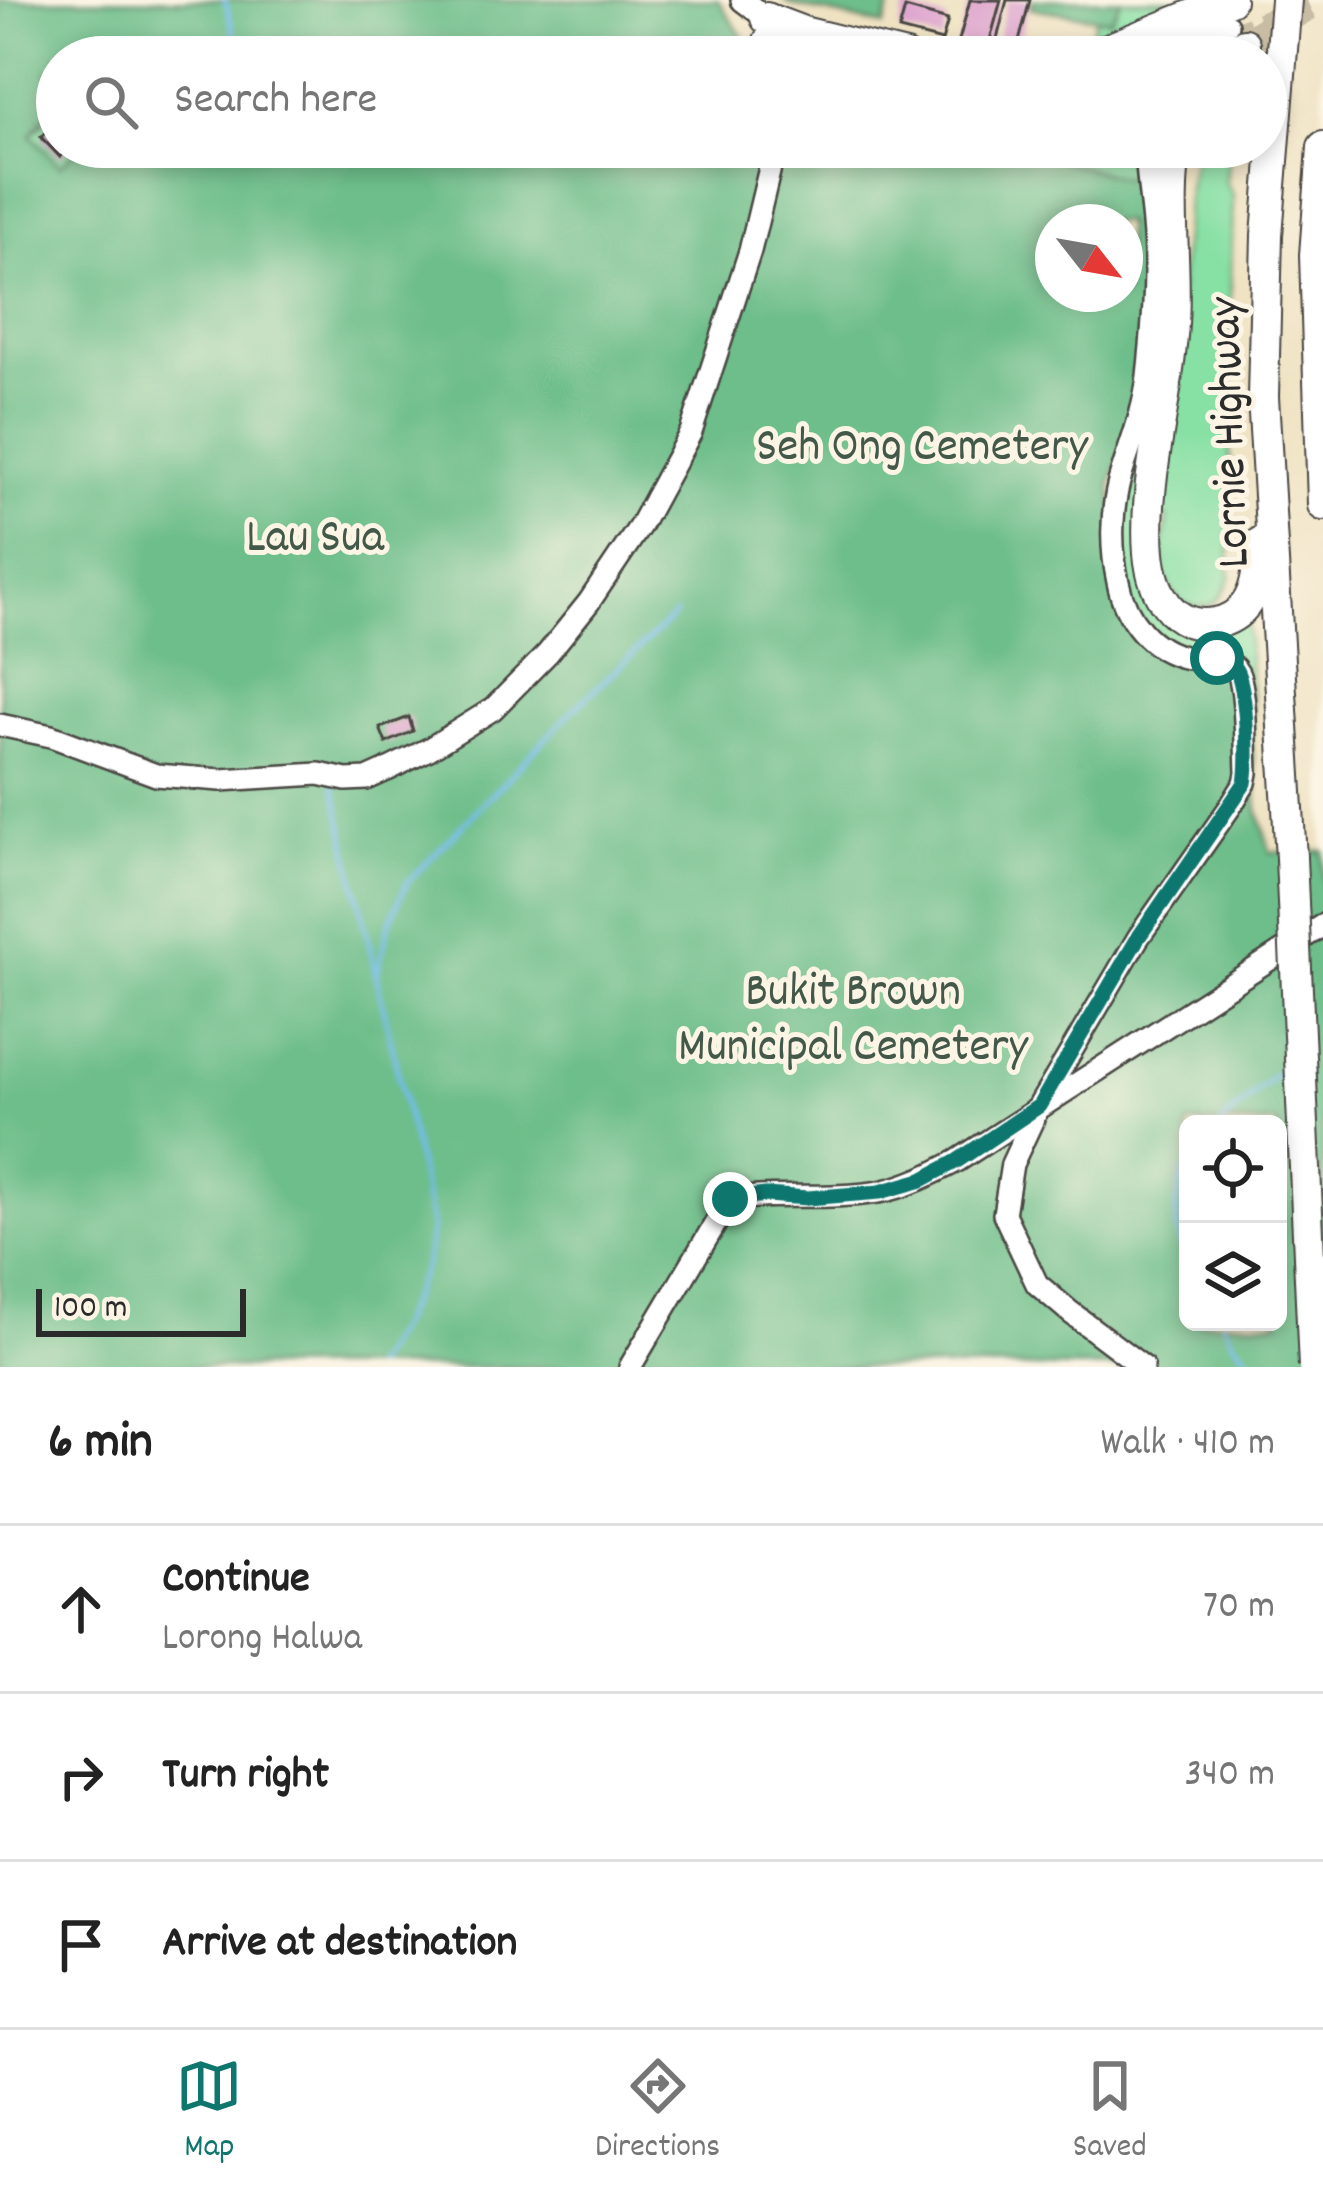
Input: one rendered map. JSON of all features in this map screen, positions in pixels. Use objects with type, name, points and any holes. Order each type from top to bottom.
[{"type":"highway","name":"Lornie Highway","points":[[1281,36],[1286,0]]},
{"type":"highway","points":[[765,29],[819,36]]},
{"type":"highway","name":"Lornie Highway","points":[[1323,147],[1315,255],[1323,505]]},
{"type":"highway","points":[[1175,168],[1173,323],[1148,532],[1153,580],[1173,613],[1198,624],[1212,623],[1229,619],[1245,605],[1253,591],[1270,483]]},
{"type":"highway","name":"Lornie Highway","points":[[1269,168],[1264,397],[1314,1367]]},
{"type":"street","points":[[730,0],[746,21],[765,29]]},
{"type":"street","points":[[0,725],[51,736],[156,775],[221,780],[319,774],[346,780],[367,779],[387,770],[494,709],[589,602],[640,526],[691,433],[751,251],[770,168]]},
{"type":"street","points":[[1143,1367],[1037,1283],[1004,1214],[1012,1164],[1039,1106],[1138,938],[1230,806],[1247,773],[1234,667],[1217,658],[1175,654],[1137,628],[1118,586],[1115,504],[1148,381],[1155,264],[1150,168]]},
{"type":"street","points":[[630,1367],[730,1199],[880,1192],[922,1180],[1323,925]]},
{"type":"green space","points":[[0,0],[718,0],[742,36],[36,36],[36,128],[31,135],[36,140],[36,168],[1087,168],[1138,182],[1142,204],[1035,204],[1035,312],[1143,312],[1143,210],[1148,238],[1140,398],[1111,484],[1129,626],[1220,665],[1247,685],[1258,809],[1270,852],[1323,851],[1323,1367],[0,1367]]},
{"type":"green space","points":[[782,0],[892,0],[884,26]]},
{"type":"green space","points":[[1033,0],[1121,0],[1111,20],[1031,8]]},
{"type":"green space","points":[[1121,0],[1179,0],[1101,36],[1090,36],[1096,19],[1111,19]]},
{"type":"green space","points":[[1087,168],[1137,168],[1138,182]]},
{"type":"green space","points":[[1192,168],[1227,168],[1226,183],[1233,195],[1230,578],[1218,598],[1202,607],[1184,602],[1168,584],[1163,560],[1168,518],[1160,515]]},
{"type":"green space","points":[[1146,411],[1152,600],[1247,623],[1252,712],[1205,654],[1158,640],[1129,606],[1119,509]]},
{"type":"building","points":[[970,0],[1001,0],[991,36],[960,36]]},
{"type":"building","points":[[1007,0],[1030,0],[1020,36],[998,36]]},
{"type":"building","points":[[905,8],[948,20],[943,36],[899,30]]},
{"type":"building","points":[[409,717],[413,731],[386,743],[380,728]]},
{"type":"waterway","points":[[225,0],[234,36]]},
{"type":"waterway","points":[[377,973],[390,921],[407,883],[575,708],[675,615]]},
{"type":"waterway","points":[[334,785],[432,1227],[425,1266],[399,1325],[373,1367]]},
{"type":"waterway","points":[[1231,1115],[1288,1063]]},
{"type":"waterway","points":[[1179,1193],[1179,1235]]},
{"type":"waterway","points":[[1228,1331],[1257,1367]]},
{"type":"tunnel","points":[[1231,34],[1317,0]]},
{"type":"tunnel","points":[[1257,36],[1317,0]]},
{"type":"route","points":[[730,1199],[880,1192],[922,1180],[1039,1106],[1138,938],[1245,783],[1241,683],[1234,667],[1217,658]]},
{"type":"park label","name":"Seh Ong Cemetery","points":[[922,442]]},
{"type":"park label","name":"Lau Sua","points":[[315,533]]},
{"type":"park label","name":"Bukit Brown Municipal Cemetery","points":[[853,1014]]}]
